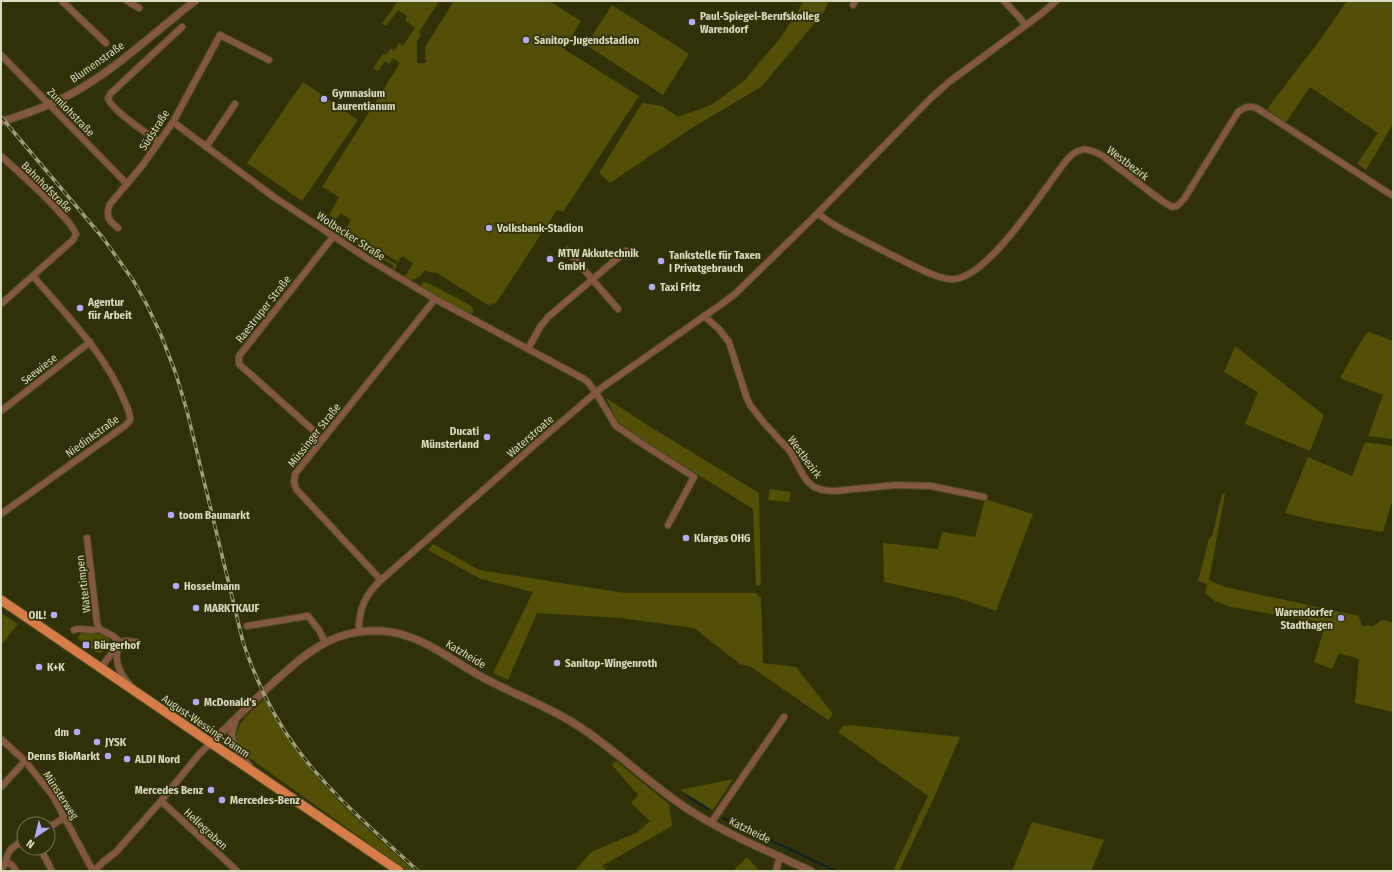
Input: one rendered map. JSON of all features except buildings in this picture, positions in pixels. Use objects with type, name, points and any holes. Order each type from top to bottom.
[{"type":"main road","name":"August-Wessing-Damm","points":[[1,600],[399,871]]},
{"type":"street","points":[[62,1],[106,43]]},
{"type":"street","points":[[127,1],[139,8]]},
{"type":"street","name":"Blumenstraße","points":[[1,122],[50,105],[79,90],[109,70],[195,1]]},
{"type":"street","points":[[1004,1],[1020,17],[1025,25]]},
{"type":"street","points":[[668,525],[694,477],[647,448],[616,426],[596,393],[605,385],[723,303],[818,213],[931,98],[949,82],[1042,14],[1056,1]]},
{"type":"street","points":[[159,142],[136,126],[110,104],[108,98],[111,93],[182,27]]},
{"type":"street","name":"Südstraße","points":[[118,228],[111,222],[107,211],[110,204],[127,184],[173,122],[220,35],[269,60]]},
{"type":"street","name":"Zumlohstraße","points":[[1,55],[127,184]]},
{"type":"street","points":[[206,147],[234,104]]},
{"type":"street","name":"Westbezirk","points":[[818,213],[825,219],[863,240],[936,275],[953,280],[962,278],[988,260],[1002,246],[1073,153],[1083,149],[1093,150],[1162,201],[1172,207],[1177,206],[1184,199],[1238,112],[1249,106],[1260,110],[1393,196]]},
{"type":"street","name":"Wolbecker Straße","points":[[173,122],[274,197],[333,237],[435,299],[588,382],[596,393]]},
{"type":"street","name":"Bahnhofstraße","points":[[1,156],[52,203],[76,234],[73,240],[33,276]]},
{"type":"street","name":"Raestruper Straße","points":[[323,439],[239,364],[239,356],[333,237]]},
{"type":"street","points":[[567,250],[618,309]]},
{"type":"street","points":[[528,349],[543,323],[626,251]]},
{"type":"street","points":[[1,304],[33,276]]},
{"type":"street","name":"Niedinkstraße","points":[[1,514],[126,425],[130,420],[129,410],[121,392],[103,361],[90,342],[33,276]]},
{"type":"street","name":"Müssinger Straße","points":[[381,580],[296,489],[294,482],[295,474],[435,299]]},
{"type":"street","name":"Westbezirk","points":[[704,316],[719,329],[729,342],[750,405],[764,423],[790,451],[803,475],[814,487],[835,492],[896,485],[931,486],[984,498]]},
{"type":"street","name":"Seewiese","points":[[1,411],[90,342]]},
{"type":"street","name":"Waterstroate","points":[[359,632],[360,612],[363,603],[381,580],[538,441],[596,393]]},
{"type":"street","name":"Watertimpen","points":[[74,630],[79,628],[93,630],[99,628],[97,623],[87,538]]},
{"type":"street","points":[[247,626],[308,616],[319,630],[325,642]]},
{"type":"street","points":[[99,628],[114,636],[120,642]]},
{"type":"street","name":"Katzheide","points":[[210,743],[295,662],[325,642],[359,632],[386,631],[401,634],[420,641],[484,678],[559,714],[600,741],[670,797],[711,823],[812,871]]},
{"type":"street","points":[[120,642],[116,655],[118,668],[122,676],[142,696]]},
{"type":"street","points":[[101,668],[120,642],[137,642]]},
{"type":"street","name":"Katzheide","points":[[711,823],[784,717]]},
{"type":"street","points":[[236,718],[231,731],[233,744],[237,752],[255,774]]},
{"type":"street","name":"Münsterweg","points":[[1,739],[25,761],[49,790],[94,871]]},
{"type":"street","points":[[94,871],[116,852],[161,802],[210,743]]},
{"type":"street","points":[[1,787],[25,761]]},
{"type":"street","name":"Hellegraben","points":[[161,802],[237,871]]},
{"type":"street","points":[[56,823],[65,817]]},
{"type":"street","points":[[1,868],[4,866],[11,849],[16,845]]},
{"type":"street","points":[[44,856],[52,871]]},
{"type":"street","points":[[776,871],[780,856]]},
{"type":"street","points":[[6,862],[12,864],[16,871]]},
{"type":"shaded area","points":[[398,1],[434,1],[438,3],[419,32],[421,35],[417,42],[417,63],[426,63],[425,47],[454,1],[549,1],[581,21],[564,49],[639,96],[563,212],[557,210],[496,303],[488,305],[437,273],[428,272],[425,270],[416,279],[410,280],[404,278],[413,263],[402,256],[398,262],[346,229],[351,220],[341,213],[336,219],[329,215],[339,197],[322,187],[400,63],[393,58],[389,64],[385,61],[378,71],[373,68],[383,54],[386,55],[391,48],[394,51],[399,43],[403,46],[415,28],[405,20],[407,16],[398,10],[386,26],[382,24]]},
{"type":"shaded area","points":[[804,1],[829,1],[824,12],[761,87],[690,129],[610,183],[599,173],[642,103],[662,106],[678,117],[711,105],[745,80],[781,37]]},
{"type":"shaded area","points":[[1347,1],[1393,1],[1393,124],[1366,170],[1357,164],[1378,133],[1310,87],[1286,122],[1267,109],[1320,40]]},
{"type":"shaded area","points":[[612,5],[689,54],[663,95],[586,45]]},
{"type":"shaded area","points":[[303,82],[358,120],[302,201],[247,163]]},
{"type":"shaded area","points":[[346,234],[397,265],[394,271],[392,270],[394,266],[346,236],[343,240],[342,239]]},
{"type":"shaded area","points":[[423,282],[428,283],[470,305],[473,309],[473,313],[468,313],[423,289],[421,285]]},
{"type":"shaded area","points":[[1369,332],[1393,341],[1393,439],[1368,436],[1383,395],[1340,378],[1365,335]]},
{"type":"shaded area","points":[[1235,346],[1324,415],[1310,451],[1245,424],[1258,392],[1224,372]]},
{"type":"shaded area","points":[[606,398],[652,428],[759,493],[761,585],[756,586],[753,509],[649,444],[618,422]]},
{"type":"shaded area","points":[[1365,442],[1393,446],[1393,498],[1383,532],[1322,522],[1285,513],[1308,457],[1352,476]]},
{"type":"shaded area","points":[[770,489],[791,492],[789,502],[768,500]]},
{"type":"shaded area","points":[[1222,494],[1225,494],[1209,580],[1225,587],[1359,616],[1362,626],[1373,626],[1382,620],[1393,622],[1393,712],[1355,703],[1359,659],[1339,653],[1332,669],[1314,662],[1326,623],[1231,607],[1215,601],[1205,593],[1207,584],[1198,581],[1209,539],[1212,536]]},
{"type":"shaded area","points":[[985,499],[1033,514],[996,611],[959,598],[884,582],[883,543],[938,549],[942,532],[975,537]]},
{"type":"shaded area","points":[[433,544],[479,570],[625,593],[756,593],[761,598],[763,663],[796,667],[833,714],[828,720],[751,667],[740,664],[694,628],[621,618],[537,613],[508,680],[493,673],[533,592],[481,579],[428,550]]},
{"type":"shaded area","points":[[1,613],[18,624],[1,645]]},
{"type":"shaded area","points":[[82,632],[101,634],[109,639],[109,642],[101,653],[96,652],[77,638]]},
{"type":"shaded area","points":[[264,699],[279,725],[314,774],[353,815],[414,871],[407,871],[244,754],[238,743],[237,736],[240,724],[244,718]]},
{"type":"shaded area","points":[[850,725],[960,737],[935,795],[899,871],[893,871],[928,796],[838,732],[843,726]]},
{"type":"shaded area","points":[[616,761],[669,804],[672,826],[602,866],[607,871],[575,871],[591,852],[638,832],[650,821],[631,803],[638,795],[612,765]]},
{"type":"shaded area","points":[[733,779],[713,810],[680,790]]},
{"type":"shaded area","points":[[1032,822],[1104,840],[1091,871],[1012,871]]},
{"type":"shaded area","points":[[747,857],[759,871],[733,871]]},
{"type":"waterway","points":[[687,796],[708,809]]},
{"type":"waterway","points":[[723,818],[836,871]]},
{"type":"railway","points":[[1,117],[103,238],[133,280],[161,335],[176,374],[187,411],[243,642],[254,671],[273,712],[298,750],[325,783],[418,871]]},
{"type":"place","name":"Paul-Spiegel-Berufskolleg Warendorf","points":[[692,22]]},
{"type":"place","name":"Sanitop-Jugendstadion","points":[[526,40]]},
{"type":"place","name":"Gymnasium Laurentianum","points":[[324,99]]},
{"type":"place","name":"Volksbank-Stadion","points":[[489,228]]},
{"type":"place","name":"MTW Akkutechnik GmbH","points":[[550,259]]},
{"type":"place","name":"Tankstelle für Taxen I Privatgebrauch","points":[[661,261]]},
{"type":"place","name":"Taxi Fritz","points":[[652,287]]},
{"type":"place","name":"Agentur für Arbeit","points":[[80,308]]},
{"type":"place","name":"Ducati Münsterland","points":[[487,437]]},
{"type":"place","name":"toom Baumarkt","points":[[171,515]]},
{"type":"place","name":"Klargas OHG","points":[[686,538]]},
{"type":"place","name":"Hosselmann","points":[[176,586]]},
{"type":"place","name":"MARKTKAUF","points":[[196,608]]},
{"type":"place","name":"OIL!","points":[[54,615]]},
{"type":"place","name":"Warendorfer Stadthagen","points":[[1341,618]]},
{"type":"place","name":"Bürgerhof","points":[[86,645]]},
{"type":"place","name":"Sanitop-Wingenroth","points":[[557,663]]},
{"type":"place","name":"K+K","points":[[39,667]]},
{"type":"place","name":"McDonald's","points":[[196,702]]},
{"type":"place","name":"dm","points":[[77,732]]},
{"type":"place","name":"JYSK","points":[[97,742]]},
{"type":"place","name":"Denns BioMarkt","points":[[108,756]]},
{"type":"place","name":"ALDI Nord","points":[[127,759]]},
{"type":"place","name":"Mercedes Benz","points":[[211,790]]},
{"type":"place","name":"Mercedes-Benz","points":[[222,800]]}]
